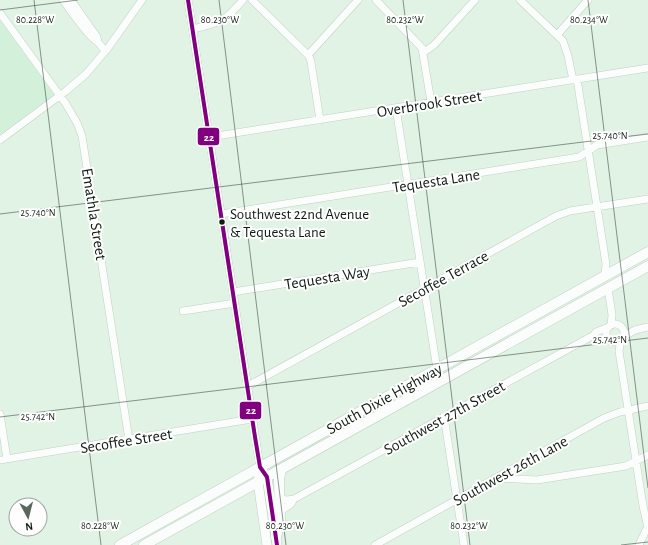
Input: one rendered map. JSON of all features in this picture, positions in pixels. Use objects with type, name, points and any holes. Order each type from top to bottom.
[{"type":"highway","name":"South Dixie Highway","points":[[120,545],[648,252]]},
{"type":"highway","points":[[608,288],[608,281],[625,271],[628,263]]},
{"type":"highway","name":"South Dixie Highway","points":[[144,545],[648,266]]},
{"type":"highway","points":[[569,309],[573,302],[597,288],[605,275]]},
{"type":"highway","points":[[276,541],[280,522],[280,470]]},
{"type":"main road","points":[[260,467],[267,477],[276,541]]},
{"type":"main road","points":[[260,467],[258,482],[267,545]]},
{"type":"street","points":[[63,0],[93,40],[98,42]]},
{"type":"street","points":[[71,0],[93,31],[98,42],[106,51]]},
{"type":"street","points":[[0,140],[60,96],[86,74],[106,51],[142,0]]},
{"type":"street","points":[[188,0],[260,467]]},
{"type":"street","points":[[193,29],[218,23],[224,20],[242,0]]},
{"type":"street","points":[[252,0],[308,55],[311,62],[320,120]]},
{"type":"street","points":[[308,55],[358,0]]},
{"type":"street","points":[[376,0],[418,42],[424,52],[431,102]]},
{"type":"street","points":[[424,52],[434,45],[475,0]]},
{"type":"street","points":[[520,0],[557,35],[566,46],[575,80],[588,151],[606,264],[605,275]]},
{"type":"street","points":[[557,35],[588,0]]},
{"type":"street","name":"Emathla Street","points":[[0,13],[60,96],[77,123],[83,140],[129,440]]},
{"type":"street","name":"Overbrook Street","points":[[210,137],[648,68]]},
{"type":"street","points":[[396,108],[439,382]]},
{"type":"street","name":"Tequesta Lane","points":[[221,214],[579,157],[597,145],[648,137]]},
{"type":"street","name":"Secoffee Terrace","points":[[248,386],[556,216],[566,212],[648,199]]},
{"type":"street","name":"Tequesta Way","points":[[233,292],[420,262]]},
{"type":"street","points":[[608,288],[612,315],[607,334],[619,351]]},
{"type":"street","points":[[183,311],[235,303]]},
{"type":"street","points":[[612,315],[624,331],[619,351],[648,528],[639,545]]},
{"type":"street","points":[[610,326],[615,324],[634,330]]},
{"type":"street","name":"Southwest 27th Street","points":[[279,499],[294,499],[594,335],[596,332],[610,326]]},
{"type":"street","points":[[594,335],[616,341],[634,330],[648,327]]},
{"type":"street","name":"Southwest 26th Lane","points":[[375,545],[604,418],[628,410],[648,406]]},
{"type":"street","points":[[0,414],[4,460]]},
{"type":"street","points":[[444,416],[464,545]]},
{"type":"street","name":"Secoffee Street","points":[[4,460],[252,419]]},
{"type":"street","points":[[496,478],[537,480],[626,466],[648,455]]},
{"type":"street","name":"Southwest 27th Street","points":[[280,512],[291,504],[294,499]]},
{"type":"shaded area","points":[[0,20],[54,95],[0,134]]},
{"type":"transit line","name":"22","points":[[188,0],[255,437],[260,467],[267,477],[277,545]]},
{"type":"place","name":"Southwest 22nd Avenue & Tequesta Lane","points":[[222,222]]}]
